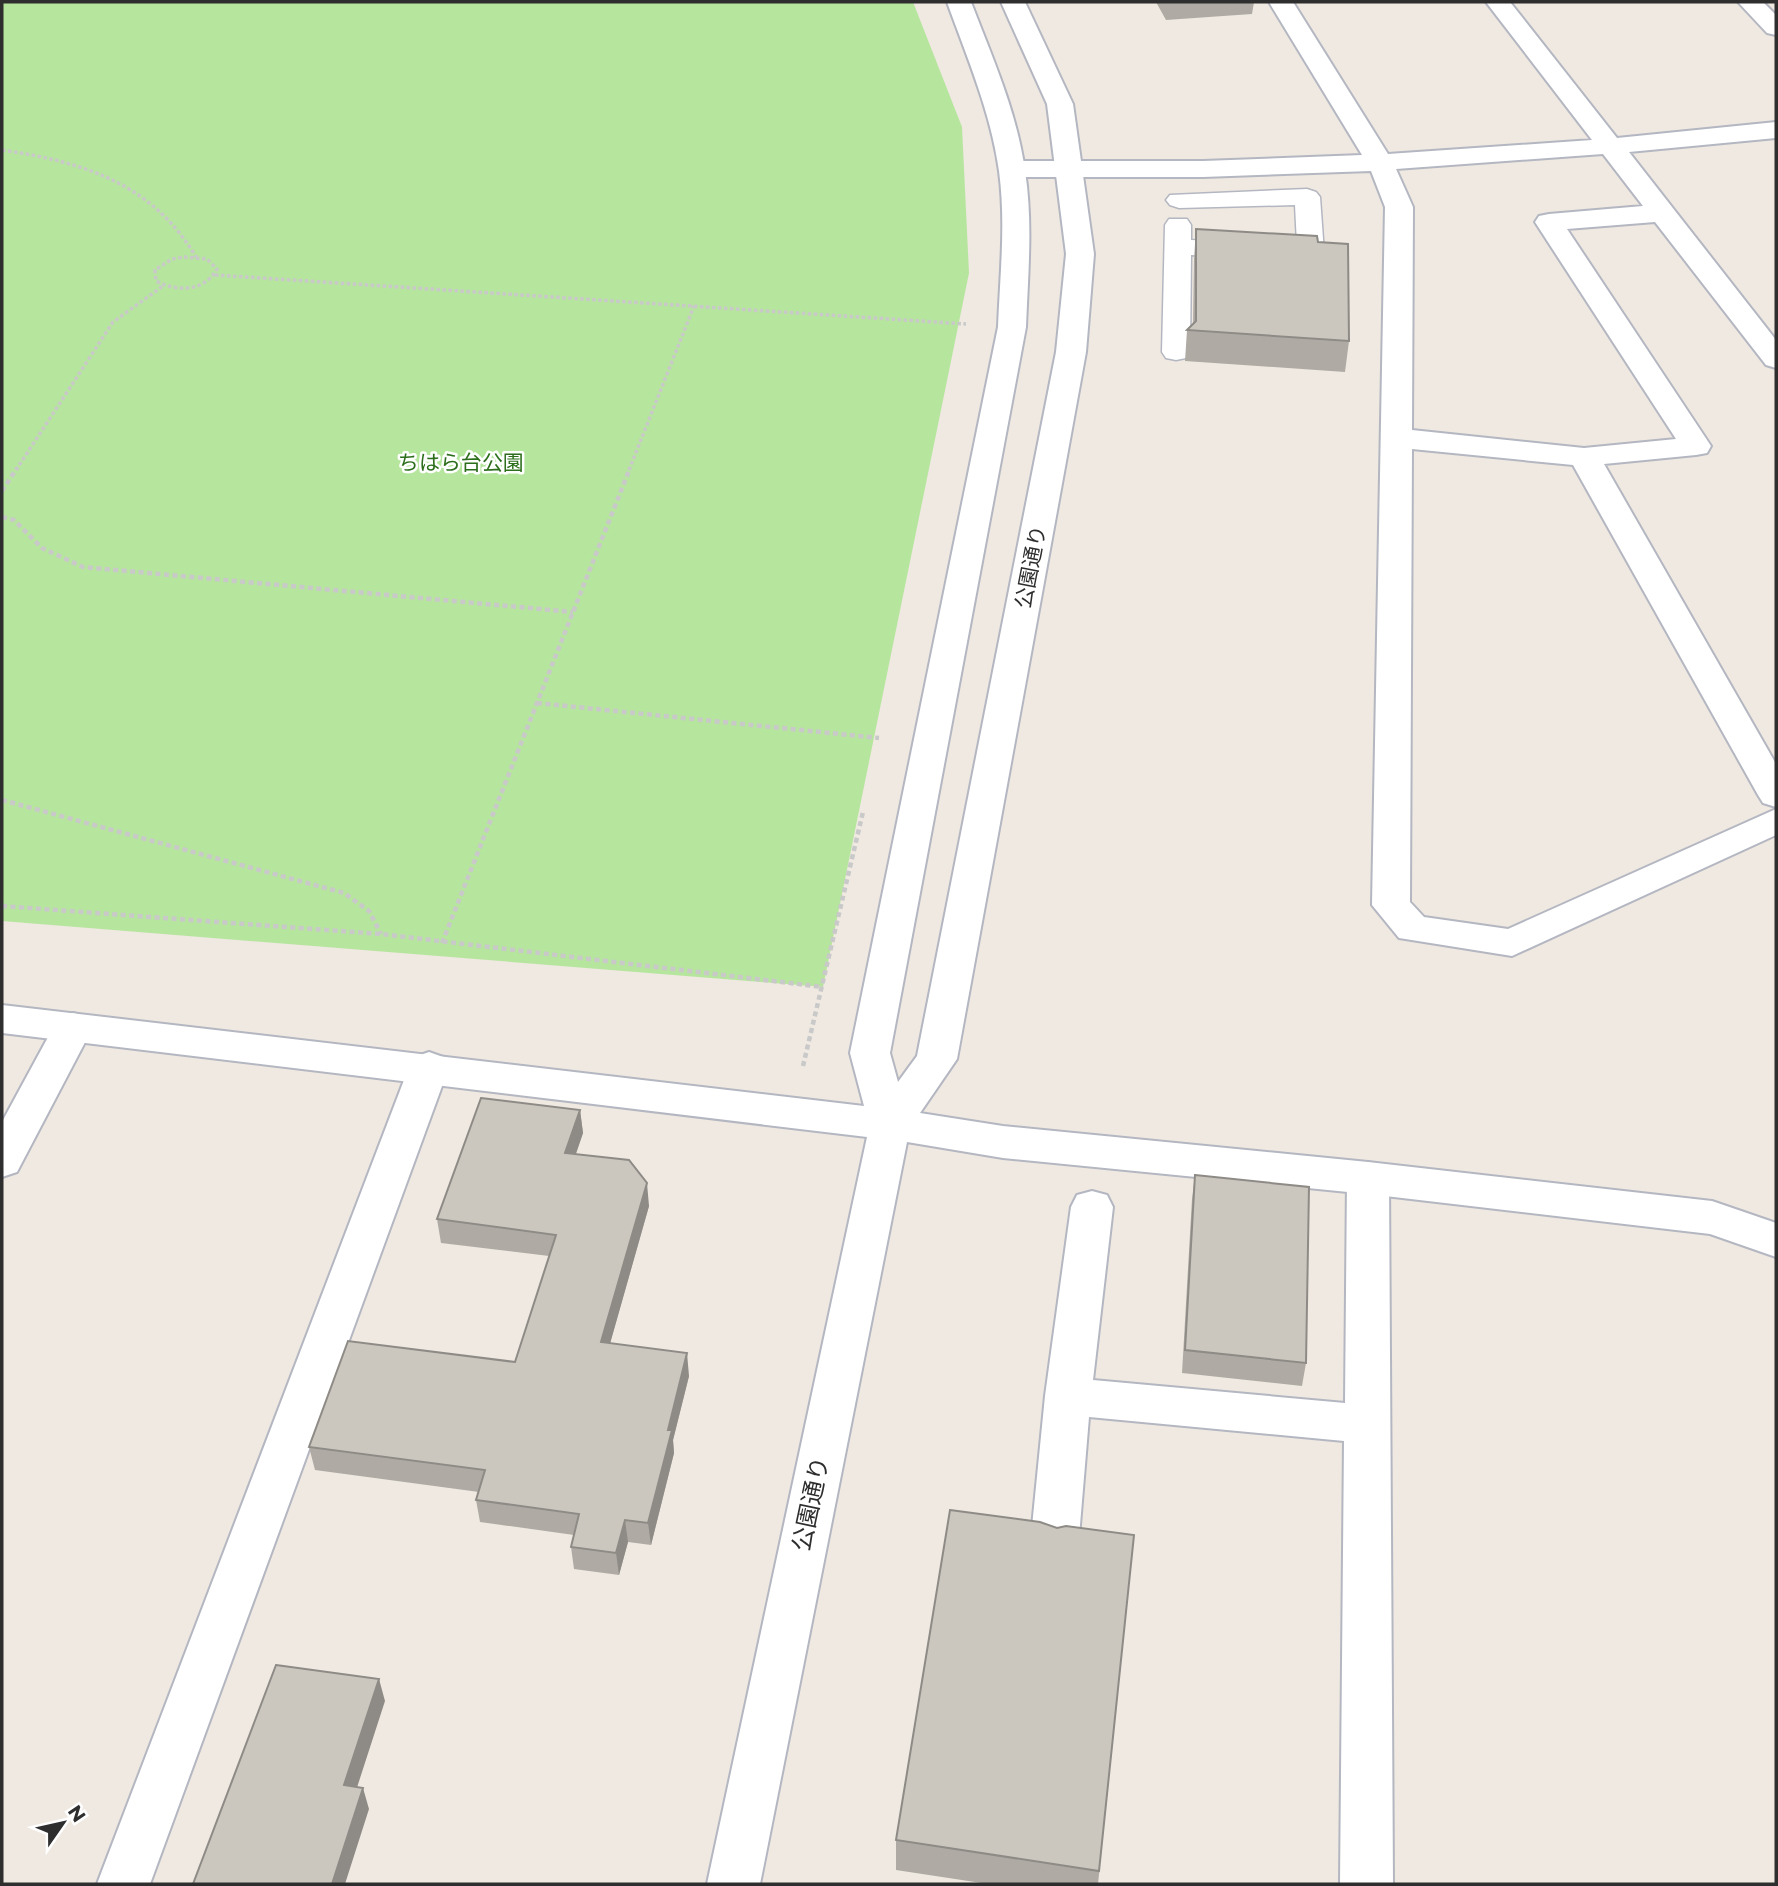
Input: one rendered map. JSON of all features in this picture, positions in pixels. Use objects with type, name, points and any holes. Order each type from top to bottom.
[{"type":"street","name":"公園通り","points":[[890,1124],[870,1053],[1012,327],[1017,226],[1012,169],[998,108],[959,2]]},
{"type":"street","name":"公園通り","points":[[733,1884],[890,1124],[937,1059],[1072,352],[1080,254],[1060,104],[1013,2]]},
{"type":"street","points":[[1281,2],[1381,164],[1399,207],[1391,905],[1413,929],[1512,943],[1776,821]]},
{"type":"street","points":[[1499,2],[1776,359]]},
{"type":"street","points":[[1750,2],[1776,28]]},
{"type":"street","points":[[1012,169],[1381,164],[1610,148],[1776,130]]},
{"type":"street","points":[[1396,438],[1584,457],[1696,446],[1549,222],[1661,213]]},
{"type":"street","points":[[1584,457],[1776,795]]},
{"type":"street","points":[[2,1019],[429,1067],[792,1114],[890,1124],[1003,1142],[1368,1178],[1712,1218],[1776,1240]]},
{"type":"street","points":[[2,1161],[73,1027]]},
{"type":"street","points":[[123,1884],[429,1067]]},
{"type":"street","points":[[1366,1884],[1368,1178]]},
{"type":"street","points":[[1055,1537],[1068,1396],[1092,1206]]},
{"type":"street","points":[[1068,1396],[1368,1424]]},
{"type":"lane","points":[[1176,352],[1179,168]]},
{"type":"lane","points":[[1178,247],[1311,253],[1307,197],[1179,200]]},
{"type":"path","points":[[2,149],[86,168],[123,184],[159,209],[189,241],[196,257]]},
{"type":"path","points":[[196,257],[214,263],[217,269],[209,281],[187,288],[163,286],[156,282],[155,270],[172,259],[196,257]]},
{"type":"path","points":[[215,275],[1012,327]]},
{"type":"path","points":[[2,491],[113,322],[163,286]]},
{"type":"path","points":[[442,943],[694,306]]},
{"type":"path","points":[[2,517],[14,520],[42,548],[83,567],[573,612]]},
{"type":"path","points":[[537,703],[880,737]]},
{"type":"path","points":[[2,800],[344,893],[369,911],[381,934]]},
{"type":"path","points":[[2,906],[381,934],[823,987]]},
{"type":"green space","name":"ちはら台公園","points":[[2,2],[913,2],[962,127],[969,273],[823,987],[2,921]]},
{"type":"building","points":[[1196,229],[1317,236],[1318,242],[1348,244],[1349,341],[1187,330],[1196,321]]},
{"type":"building","points":[[481,1098],[580,1110],[565,1153],[629,1160],[647,1183],[601,1342],[687,1353],[668,1430],[672,1430],[648,1523],[625,1520],[616,1553],[571,1547],[579,1514],[476,1500],[485,1470],[309,1447],[348,1341],[515,1362],[556,1235],[437,1219]]},
{"type":"building","points":[[1195,1175],[1309,1187],[1306,1363],[1185,1350]]},
{"type":"building","points":[[950,1510],[1040,1522],[1057,1528],[1066,1526],[1134,1535],[1099,1871],[896,1840]]},
{"type":"building","points":[[276,1665],[379,1679],[344,1785],[363,1788],[332,1884],[193,1884]]}]
